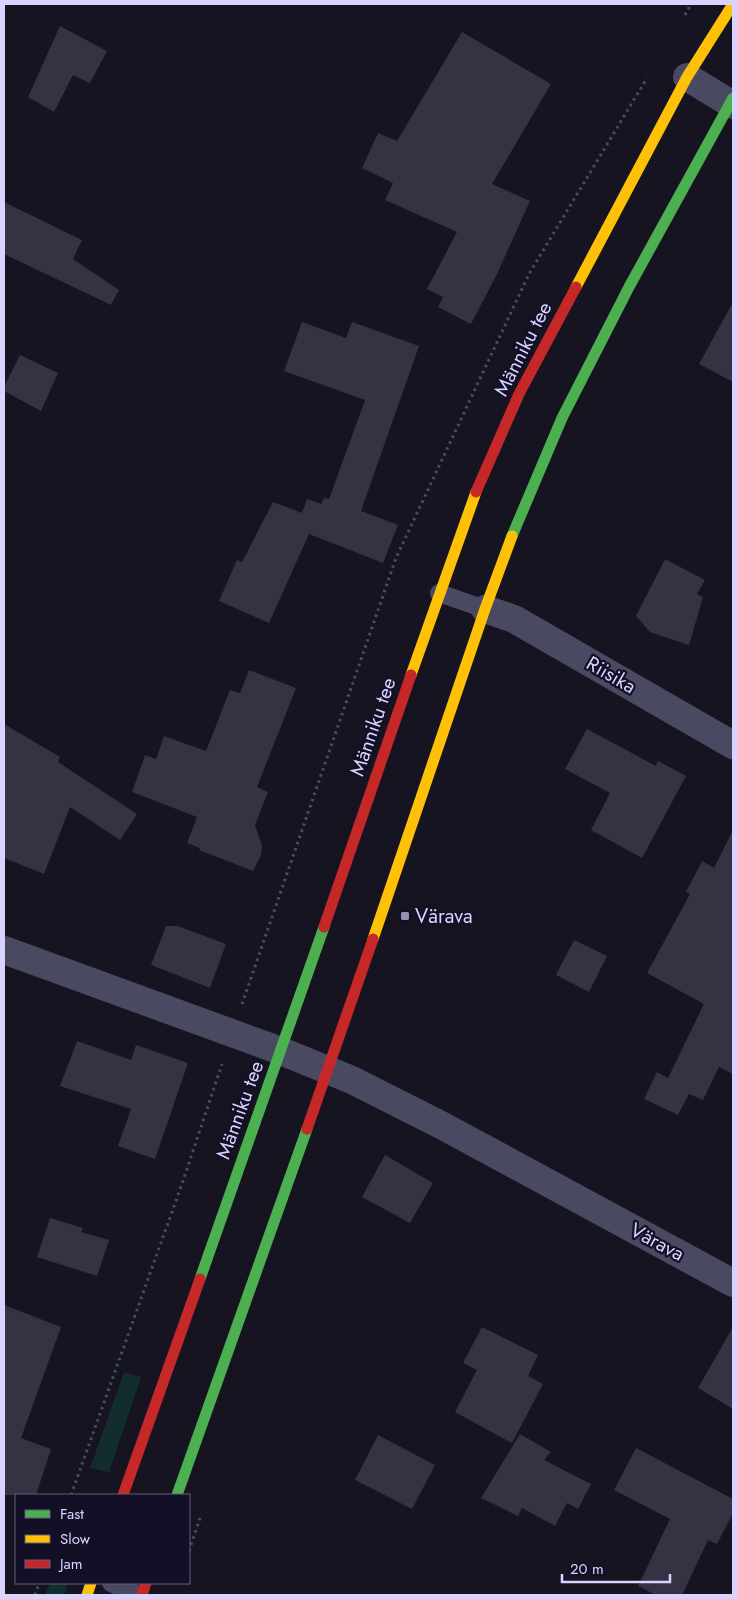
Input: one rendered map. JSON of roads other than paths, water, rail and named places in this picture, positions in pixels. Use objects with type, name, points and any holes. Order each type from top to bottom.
[{"type":"street","name":"Männiku tee","points":[[123,1494],[281,1051],[439,593],[477,490],[519,394],[687,77],[733,4]]},
{"type":"street","points":[[177,1494],[328,1070],[517,522],[562,418],[629,287],[732,102],[687,77]]},
{"type":"street","name":"Riisika","points":[[486,609],[514,619],[733,745]]},
{"type":"street","name":"Värava","points":[[4,950],[281,1051],[352,1080],[443,1126],[733,1284]]},
{"type":"lane","points":[[439,593],[486,609]]},
{"type":"lane","points":[[113,1584],[140,1595]]},
{"type":"place","name":"Värava","points":[[405,916]]}]
